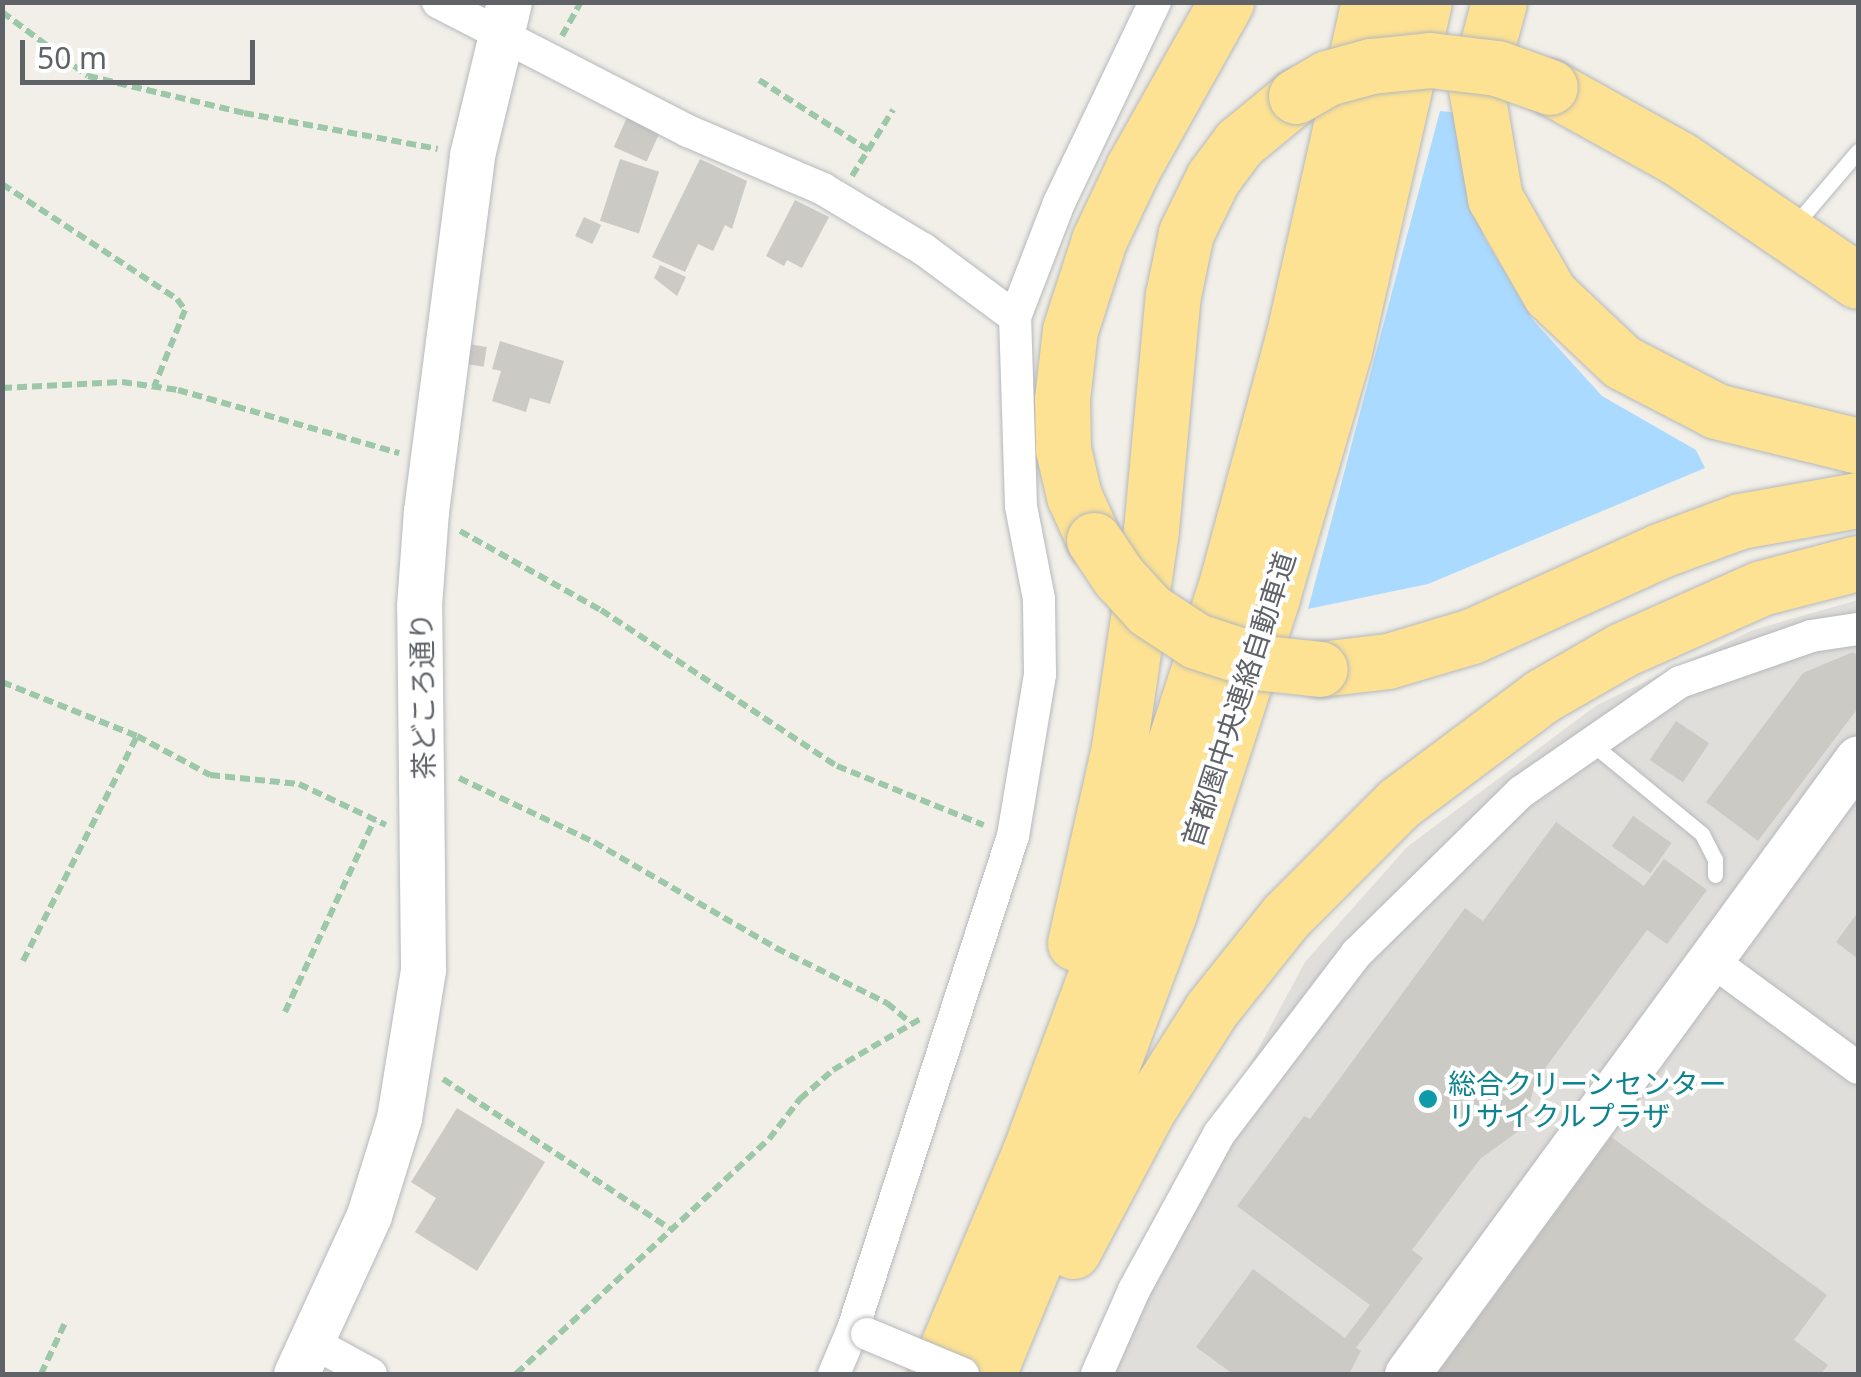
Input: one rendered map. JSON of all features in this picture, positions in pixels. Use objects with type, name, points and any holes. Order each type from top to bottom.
[{"type":"highway","points":[[1226,2],[1126,182],[1099,240],[1070,330],[1062,399],[1063,450],[1074,496],[1094,540],[1118,576],[1149,610],[1196,640],[1264,663],[1320,669],[1388,661],[1472,636],[1659,552],[1740,522],[1858,500]]},
{"type":"highway","name":"首都圏中央連絡自動車道","points":[[936,1374],[1028,1154],[1125,896],[1227,582],[1293,338],[1369,2]]},
{"type":"highway","name":"首都圏中央連絡自動車道","points":[[988,1374],[1169,913],[1272,598],[1344,352],[1424,2]]},
{"type":"highway","points":[[1499,2],[1476,88],[1495,198],[1550,294],[1622,362],[1716,411],[1858,446]]},
{"type":"highway","points":[[924,1374],[1020,1133],[1082,919],[1118,746],[1151,530],[1173,294],[1186,233],[1212,178],[1239,144],[1269,114],[1327,78],[1371,66],[1430,60],[1497,68],[1550,86],[1681,160],[1858,282]]},
{"type":"highway","points":[[1008,1374],[1147,1110],[1211,1010],[1286,916],[1344,855],[1466,748],[1542,696],[1622,650],[1761,588],[1858,564]]},
{"type":"street","points":[[438,2],[505,18],[688,131],[839,198],[923,249],[1015,317]]},
{"type":"street","points":[[834,1374],[860,1332],[957,1006],[1013,836],[1040,674],[1039,599],[1021,506],[1015,317],[1059,203],[1155,2]]},
{"type":"street","name":"茶どころ通り","points":[[304,1358],[369,1215],[399,1118],[422,969],[425,841],[419,606],[426,512],[472,155],[505,18]]},
{"type":"street","points":[[1097,1374],[1134,1290],[1218,1134],[1357,953],[1521,792],[1680,682],[1812,636],[1858,629]]},
{"type":"street","points":[[1407,1374],[1858,758]]},
{"type":"street","points":[[1712,960],[1858,1068]]},
{"type":"street","points":[[860,1332],[963,1374]]},
{"type":"street","points":[[304,1358],[372,1374]]},
{"type":"lane","points":[[1806,212],[1858,151]]},
{"type":"lane","points":[[1590,742],[1702,834],[1715,859],[1715,875]]},
{"type":"path","points":[[2,12],[88,76],[244,114],[472,155]]},
{"type":"path","points":[[759,80],[868,150]]},
{"type":"path","points":[[839,198],[892,110]]},
{"type":"path","points":[[2,184],[177,299],[185,310],[154,387]]},
{"type":"path","points":[[2,388],[122,382],[154,387],[434,464]]},
{"type":"path","points":[[426,512],[602,610],[837,766],[1013,836]]},
{"type":"path","points":[[2,682],[137,736],[210,775],[300,784],[425,841]]},
{"type":"path","points":[[24,962],[137,736]]},
{"type":"path","points":[[423,775],[458,778],[594,842],[776,948],[887,1003],[910,1022]]},
{"type":"path","points":[[285,1012],[374,820]]},
{"type":"path","points":[[516,1374],[669,1228],[770,1139],[800,1099],[832,1070],[910,1022],[957,1006]]},
{"type":"path","points":[[408,1056],[669,1228]]},
{"type":"path","points":[[41,1374],[65,1322]]},
{"type":"shaded area","points":[[1858,600],[1858,1374],[1084,1374],[1305,962],[1407,847],[1597,705],[1753,630]]},
{"type":"water","points":[[1440,111],[1460,113],[1472,199],[1484,237],[1533,320],[1602,396],[1696,450],[1705,468],[1428,584],[1308,609]]},
{"type":"building","points":[[628,115],[661,130],[647,162],[614,147]]},
{"type":"building","points":[[620,159],[659,172],[639,233],[600,221]]},
{"type":"building","points":[[700,159],[747,181],[732,229],[725,225],[713,251],[698,244],[685,272],[652,257]]},
{"type":"building","points":[[795,200],[829,217],[802,268],[787,260],[784,266],[766,256]]},
{"type":"building","points":[[584,217],[601,225],[592,244],[575,236]]},
{"type":"building","points":[[660,265],[686,277],[677,296],[654,278]]},
{"type":"building","points":[[500,341],[564,361],[550,404],[530,398],[526,412],[492,401],[501,371],[492,369]]},
{"type":"building","points":[[468,344],[487,347],[484,367],[465,364]]},
{"type":"building","points":[[1853,652],[1858,656],[1858,708],[1758,841],[1706,802],[1803,673]]},
{"type":"building","points":[[1676,721],[1709,743],[1683,782],[1650,760]]},
{"type":"building","points":[[1633,816],[1672,843],[1650,873],[1612,846]]},
{"type":"building","name":"総合クリーンセンター リサイクルプラザ","points":[[1556,822],[1644,886],[1664,859],[1707,890],[1667,944],[1647,930],[1535,1082],[1524,1127],[1480,1159],[1412,1250],[1423,1258],[1356,1348],[1361,1351],[1349,1374],[1233,1374],[1196,1347],[1253,1269],[1345,1338],[1370,1305],[1237,1206],[1304,1116],[1310,1119],[1465,908],[1483,921]]},
{"type":"building","points":[[1858,912],[1858,959],[1836,942]]},
{"type":"building","points":[[457,1108],[545,1162],[477,1271],[415,1232],[436,1198],[411,1182]]},
{"type":"building","points":[[1611,1137],[1827,1295],[1794,1340],[1828,1365],[1821,1374],[1437,1374]]},
{"type":"place","name":"総合クリーンセンター リサイクルプラザ","points":[[1428,1099]]}]
